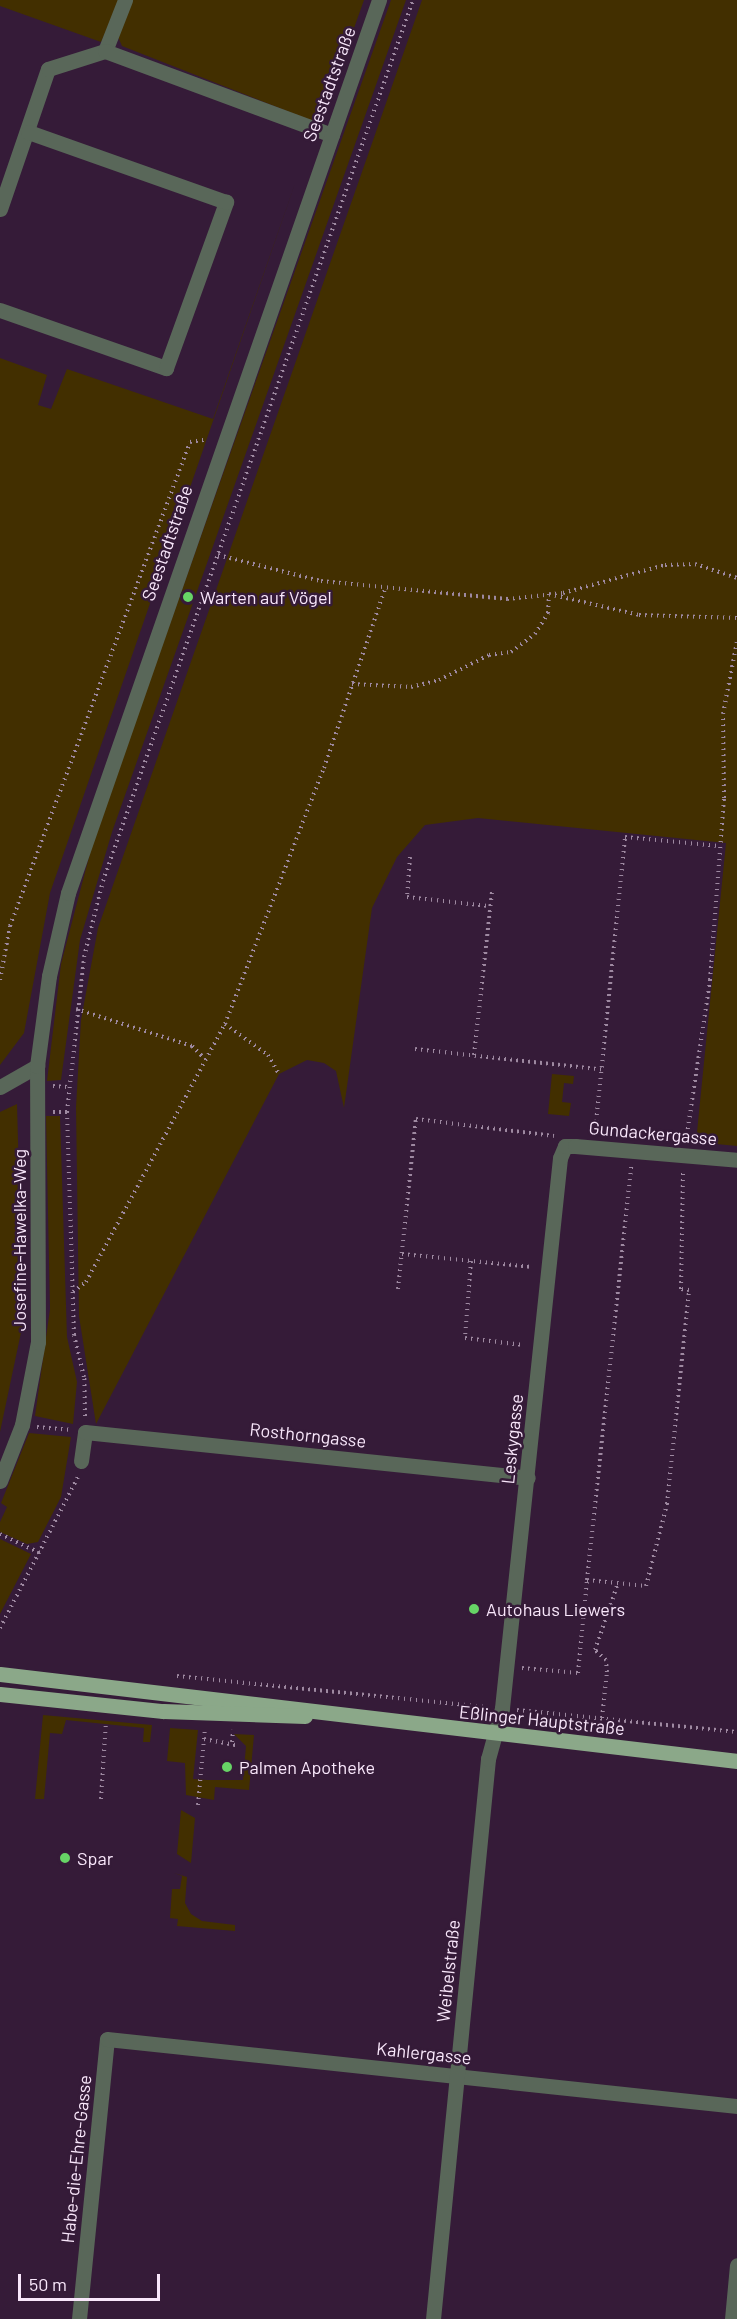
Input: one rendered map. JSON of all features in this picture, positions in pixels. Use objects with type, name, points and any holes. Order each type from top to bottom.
[{"type":"main road","name":"Eßlinger Hauptstraße","points":[[0,1674],[497,1736],[737,1761]]},
{"type":"main road","name":"Eßlinger Hauptstraße","points":[[0,1694],[255,1717],[342,1716]]},
{"type":"street","points":[[105,51],[125,0]]},
{"type":"street","name":"Seestadtstraße","points":[[37,1066],[49,976],[89,826],[380,0]]},
{"type":"street","points":[[0,209],[48,69],[105,51],[332,135]]},
{"type":"street","points":[[0,310],[166,368],[226,202],[28,132]]},
{"type":"street","points":[[0,1088],[37,1066]]},
{"type":"street","name":"Josefine-Hawelka-Weg","points":[[0,1481],[22,1425],[41,1308],[37,1066]]},
{"type":"street","name":"Gundackergasse","points":[[560,1142],[737,1160]]},
{"type":"street","name":"Leskygasse","points":[[497,1736],[528,1478],[560,1142]]},
{"type":"street","points":[[81,1461],[85,1432]]},
{"type":"street","name":"Rosthorngasse","points":[[85,1432],[528,1478]]},
{"type":"street","name":"Weibelstraße","points":[[433,2319],[488,1759],[497,1736]]},
{"type":"street","name":"Kahlergasse","points":[[108,2039],[737,2106]]},
{"type":"street","name":"Habe-die-Ehre-Gasse","points":[[79,2319],[108,2039]]},
{"type":"street","points":[[732,2319],[737,2265]]},
{"type":"path","points":[[22,1425],[85,1432],[73,1292],[67,1112],[76,1009],[103,881],[414,0]]},
{"type":"path","points":[[0,980],[10,926],[190,441],[213,439]]},
{"type":"path","points":[[218,555],[321,581],[507,600],[549,594],[665,565],[695,564],[737,578]]},
{"type":"path","points":[[73,1292],[86,1282],[225,1024],[352,684],[385,589]]},
{"type":"path","points":[[549,594],[639,615],[737,618]]},
{"type":"path","points":[[352,684],[411,687],[439,680],[489,655],[511,652],[535,634],[548,613],[549,594]]},
{"type":"path","points":[[685,1145],[711,980],[720,846],[723,714],[737,641]]},
{"type":"path","points":[[594,1137],[604,1071],[625,837],[720,846]]},
{"type":"path","points":[[410,857],[407,897],[489,906]]},
{"type":"path","points":[[474,1055],[492,891]]},
{"type":"path","points":[[76,1009],[192,1046],[205,1059]]},
{"type":"path","points":[[225,1024],[268,1055],[279,1074]]},
{"type":"path","points":[[415,1049],[604,1071]]},
{"type":"path","points":[[45,1112],[67,1112]]},
{"type":"path","points":[[398,1289],[416,1119],[560,1142]]},
{"type":"path","points":[[507,1667],[578,1673],[631,1162]]},
{"type":"path","points":[[587,1580],[646,1586],[667,1504],[689,1290],[681,1289],[684,1241],[678,1239],[684,1167]]},
{"type":"path","points":[[402,1254],[542,1268]]},
{"type":"path","points":[[471,1261],[465,1338],[534,1346]]},
{"type":"path","points":[[0,1628],[40,1553],[81,1461]]},
{"type":"path","points":[[0,1534],[40,1553]]},
{"type":"path","points":[[602,1718],[607,1672],[606,1660],[595,1650],[618,1583]]},
{"type":"path","points":[[168,1675],[496,1708]]},
{"type":"path","points":[[510,1709],[737,1732]]},
{"type":"path","points":[[101,1799],[106,1724]]},
{"type":"path","points":[[198,1805],[205,1727]]},
{"type":"path","points":[[204,1739],[234,1743],[233,1730]]},
{"type":"path","points":[[203,1756],[210,1756]]},
{"type":"shaded area","points":[[0,0],[120,0],[101,42],[0,6]]},
{"type":"shaded area","points":[[131,0],[364,0],[320,124],[122,46],[118,37]]},
{"type":"shaded area","points":[[391,0],[406,0],[112,832],[80,940],[61,1080],[47,1081],[61,964],[94,838]]},
{"type":"shaded area","points":[[422,0],[737,0],[737,1146],[696,1142],[726,843],[478,818],[425,825],[397,857],[372,908],[344,1108],[336,1071],[324,1063],[307,1060],[279,1074],[96,1424],[79,1316],[76,1107],[81,1020],[98,928]]},
{"type":"shaded area","points":[[299,172],[50,893],[24,1033],[0,1065],[0,358],[47,375],[38,405],[51,409],[67,369],[213,419]]},
{"type":"shaded area","points":[[552,1074],[574,1076],[573,1084],[564,1083],[562,1102],[571,1103],[569,1116],[548,1114]]},
{"type":"shaded area","points":[[17,1104],[23,1323],[0,1432],[0,1112]]},
{"type":"shaded area","points":[[46,1116],[60,1116],[67,1337],[77,1382],[73,1424],[35,1416],[50,1309]]},
{"type":"shaded area","points":[[29,1433],[71,1437],[61,1497],[38,1542],[27,1544],[0,1532],[0,1522],[7,1507],[1,1503]]},
{"type":"shaded area","points":[[0,1539],[31,1554],[0,1614]]},
{"type":"shaded area","points":[[43,1715],[152,1725],[150,1742],[143,1742],[144,1728],[66,1720],[62,1734],[50,1733],[44,1799],[35,1799]]},
{"type":"shaded area","points":[[170,1728],[198,1730],[193,1779],[243,1780],[246,1746],[234,1734],[254,1735],[249,1790],[215,1787],[214,1800],[186,1795],[185,1763],[167,1761]]},
{"type":"shaded area","points":[[181,1810],[195,1818],[191,1863],[177,1854]]},
{"type":"shaded area","points":[[174,1873],[187,1877],[185,1903],[191,1914],[202,1921],[235,1925],[235,1931],[177,1926],[178,1919],[170,1918],[172,1889],[180,1889],[182,1876]]},
{"type":"place","name":"Warten auf Vögel","points":[[188,597]]},
{"type":"place","name":"Autohaus Liewers","points":[[474,1609]]},
{"type":"place","name":"Palmen Apotheke","points":[[227,1767]]},
{"type":"place","name":"Spar","points":[[65,1858]]}]
